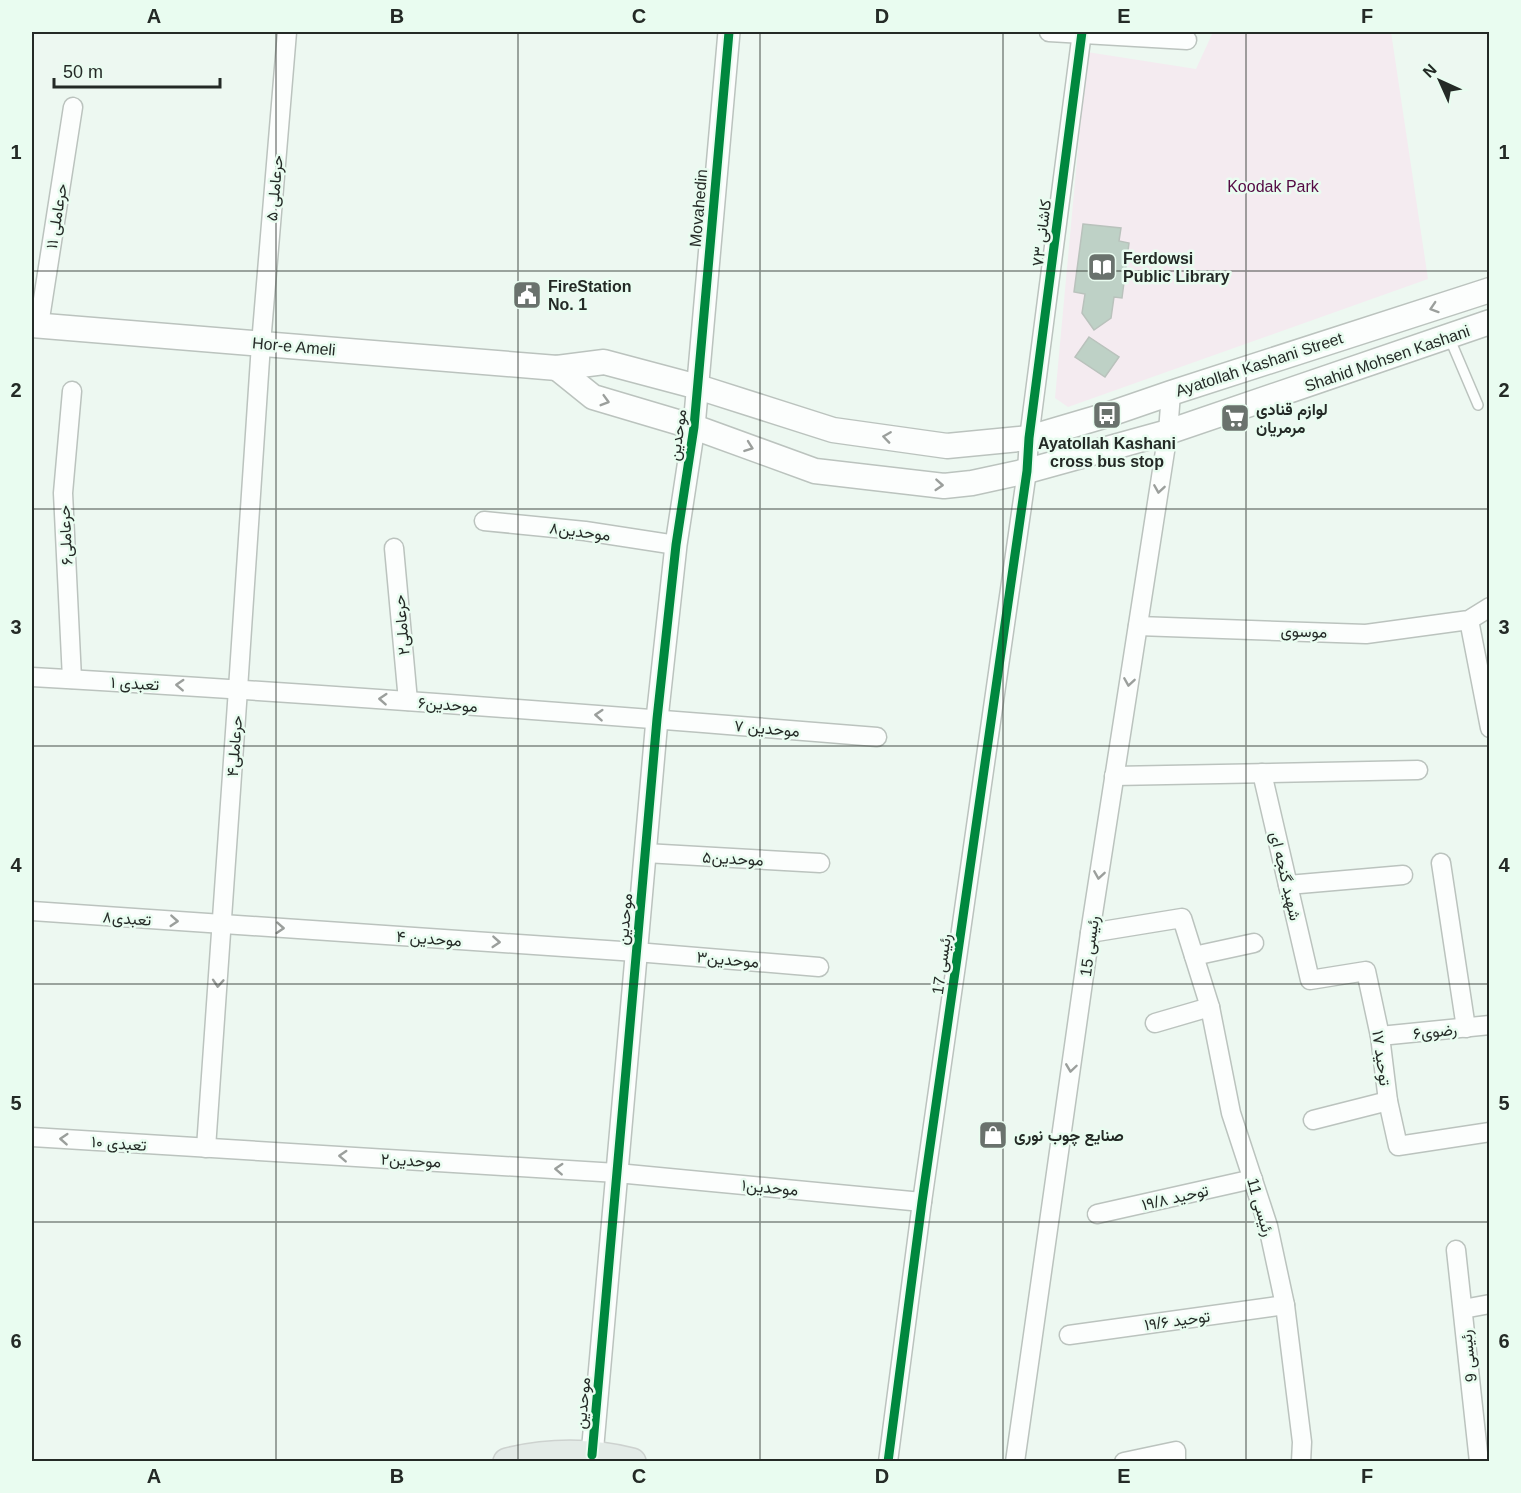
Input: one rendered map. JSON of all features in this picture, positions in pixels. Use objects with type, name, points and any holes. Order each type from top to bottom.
[{"type":"main road","name":"Ayatollah Kashani Street","points":[[1029,438],[1107,415],[1490,290]]},
{"type":"main road","name":"Shahid Mohsen Kashani","points":[[694,427],[816,471],[944,486],[972,483],[1027,471],[1168,432],[1490,322]]},
{"type":"main road","name":"Hor-e Ameli","points":[[35,325],[557,368],[604,362],[698,387]]},
{"type":"main road","points":[[557,368],[593,397],[694,427]]},
{"type":"main road","points":[[698,387],[833,430],[947,446],[1029,438]]},
{"type":"main road","points":[[507,1461],[548,1456],[592,1455],[632,1461]]},
{"type":"street","name":"حرعاملی ۵","points":[[261,344],[287,32]]},
{"type":"street","name":"Movahedin","points":[[698,387],[729,32]]},
{"type":"street","points":[[1049,32],[1186,40]]},
{"type":"street","name":"کاشانی ۷۳","points":[[1027,471],[1029,438],[1082,33]]},
{"type":"street","name":"حرعاملی ۱۱","points":[[35,325],[73,107]]},
{"type":"street","name":"حرعاملی۴","points":[[206,1148],[261,344]]},
{"type":"street","name":"موحدین","points":[[592,1455],[657,719],[676,545],[698,387]]},
{"type":"street","name":"حرعاملی۶","points":[[72,391],[63,493],[72,679]]},
{"type":"street","name":"رئیسی 15","points":[[1015,1461],[1090,933],[1168,432],[1170,393]]},
{"type":"street","name":"رئیسی 17","points":[[888,1461],[922,1202],[1027,471]]},
{"type":"street","name":"موحدین۸","points":[[484,521],[585,531],[676,545]]},
{"type":"street","name":"حرعاملی۲","points":[[394,548],[408,701]]},
{"type":"street","points":[[1490,607],[1469,620],[1490,728]]},
{"type":"street","name":"موسوی","points":[[1138,626],[1366,633],[1469,620]]},
{"type":"street","name":"تعبدی ۱","points":[[32,676],[238,689]]},
{"type":"street","name":"موحدین۶","points":[[238,689],[657,719]]},
{"type":"street","name":"موحدین ۷","points":[[657,719],[878,737]]},
{"type":"street","points":[[1114,776],[1418,770]]},
{"type":"street","name":"شهید گنجه ای","points":[[1262,773],[1310,980]]},
{"type":"street","name":"موحدین۵","points":[[645,853],[820,863]]},
{"type":"street","points":[[1441,863],[1467,1028]]},
{"type":"street","points":[[1288,885],[1403,875]]},
{"type":"street","name":"تعبدی۸","points":[[32,911],[222,924]]},
{"type":"street","name":"رئیسی 11","points":[[1090,933],[1182,918],[1209,1007],[1232,1113],[1268,1226],[1285,1305],[1302,1442],[1301,1461]]},
{"type":"street","name":"موحدین ۴","points":[[222,924],[636,952]]},
{"type":"street","points":[[1194,956],[1254,943]]},
{"type":"street","name":"موحدین۳","points":[[636,952],[819,967]]},
{"type":"street","name":"توحید ۱۷","points":[[1310,980],[1366,971],[1380,1036],[1388,1101],[1398,1146],[1490,1132]]},
{"type":"street","points":[[1155,1023],[1209,1007]]},
{"type":"street","name":"رضوی۶","points":[[1380,1036],[1490,1025]]},
{"type":"street","points":[[1313,1120],[1388,1101]]},
{"type":"street","name":"تعبدی ۱۰","points":[[32,1137],[206,1148]]},
{"type":"street","name":"موحدین۲","points":[[206,1148],[617,1173]]},
{"type":"street","name":"موحدین۱","points":[[617,1173],[922,1202]]},
{"type":"street","name":"توحید ۱۹/۸","points":[[1097,1214],[1253,1179]]},
{"type":"street","name":"رئیسی 9","points":[[1456,1250],[1482,1455]]},
{"type":"street","points":[[1463,1309],[1490,1304]]},
{"type":"street","name":"توحید ۱۹/۶","points":[[1069,1335],[1285,1305]]},
{"type":"street","points":[[1124,1461],[1176,1451],[1176,1461]]},
{"type":"lane","points":[[1449,337],[1478,405]]},
{"type":"green space","name":"Koodak Park","points":[[1213,32],[1391,32],[1428,279],[1068,407],[1055,398],[1087,52],[1196,69]]},
{"type":"building","name":"Ferdowsi Public Library","points":[[1083,224],[1121,228],[1119,241],[1129,243],[1122,298],[1114,297],[1111,318],[1094,330],[1082,313],[1085,294],[1074,292]]},
{"type":"building","points":[[1089,337],[1119,357],[1105,377],[1075,357]]},
{"type":"cycle path","points":[[592,1455],[657,719],[676,545],[694,427],[729,32]]},
{"type":"cycle path","points":[[888,1462],[922,1202],[1027,471],[1029,438],[1082,32]]},
{"type":"place","name":"Ferdowsi Public Library","points":[[1102,267]]},
{"type":"place","name":"FireStation No. 1","points":[[527,295]]},
{"type":"place","name":"Ayatollah Kashani cross bus stop","points":[[1107,415]]},
{"type":"place","name":"لوازم قنادی مرمریان","points":[[1235,418]]},
{"type":"place","name":"صنایع چوب نوری","points":[[993,1135]]}]
